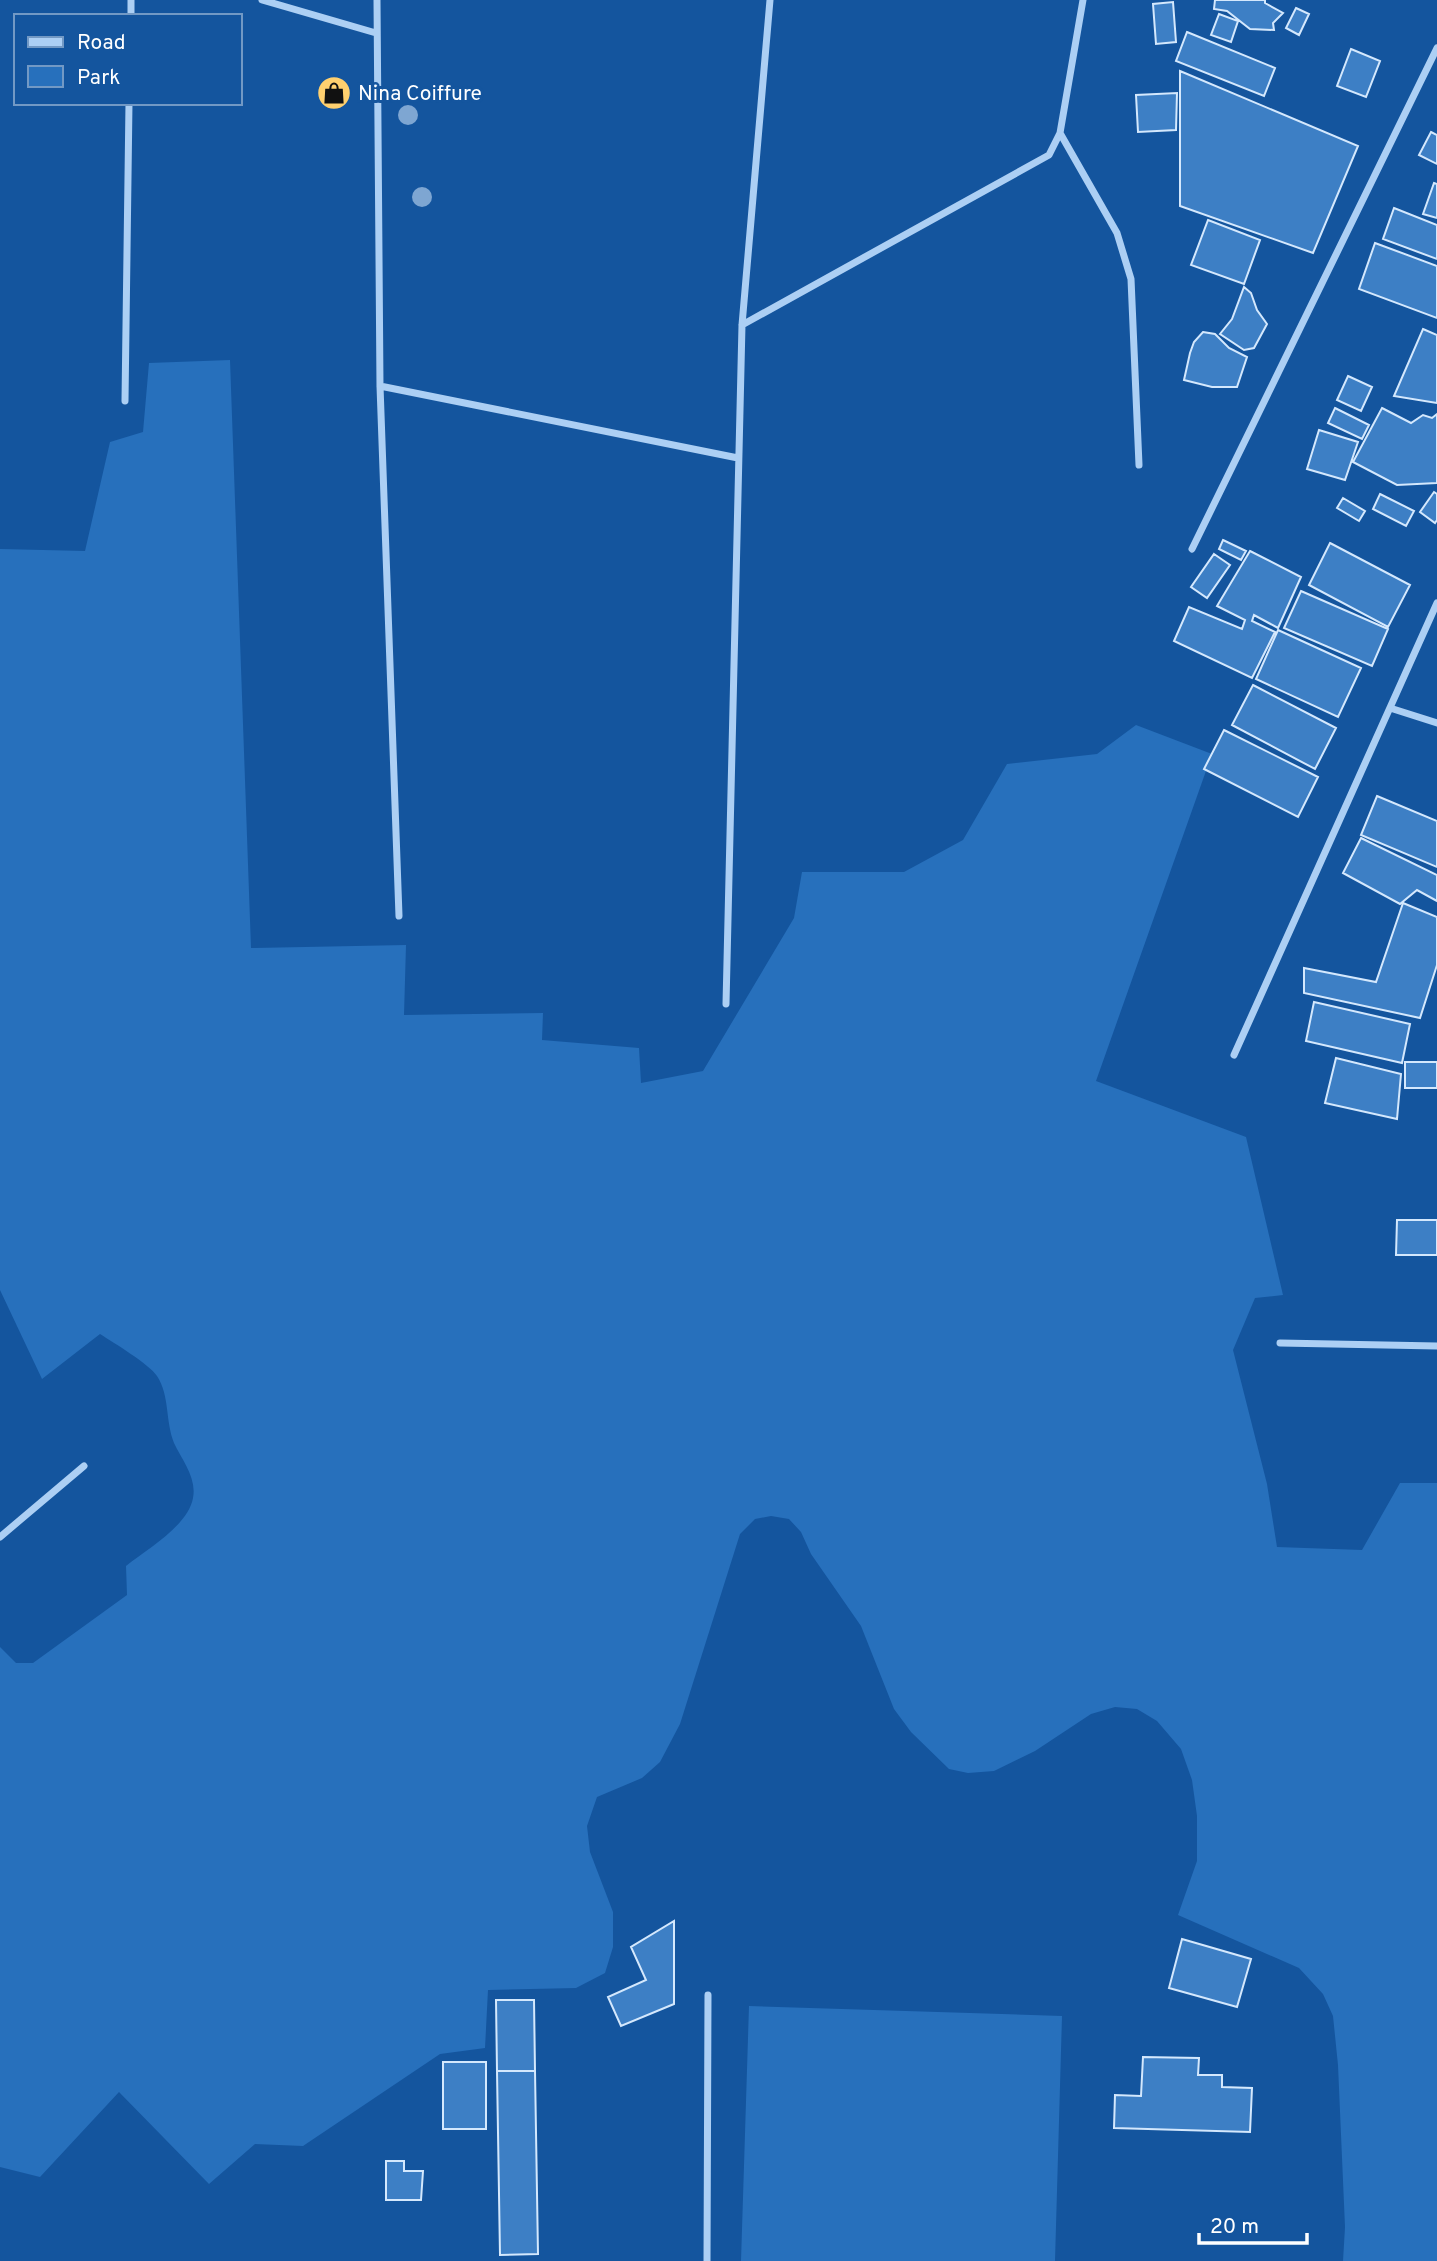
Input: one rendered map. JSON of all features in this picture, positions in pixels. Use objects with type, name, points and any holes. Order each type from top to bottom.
[{"type":"street","points":[[262,0],[376,33]]},
{"type":"street","points":[[377,0],[380,386],[399,916]]},
{"type":"street","points":[[726,1004],[742,325],[770,0]]},
{"type":"street","points":[[742,325],[1049,155],[1060,133],[1083,0]]},
{"type":"street","points":[[1192,549],[1437,48]]},
{"type":"street","points":[[125,401],[129,105]]},
{"type":"street","points":[[1060,133],[1117,233],[1131,279],[1139,465]]},
{"type":"street","points":[[380,386],[738,458]]},
{"type":"street","points":[[1234,1055],[1437,603]]},
{"type":"street","points":[[1390,708],[1437,723]]},
{"type":"street","points":[[1280,1343],[1437,1346]]},
{"type":"street","points":[[0,1537],[84,1466]]},
{"type":"street","points":[[707,2261],[708,1995]]},
{"type":"green space","points":[[230,360],[251,948],[406,945],[404,1015],[543,1013],[542,1040],[639,1048],[641,1083],[703,1071],[794,918],[802,872],[904,872],[963,840],[1007,764],[1097,754],[1136,725],[1212,754],[1096,1081],[1246,1137],[1283,1295],[1255,1298],[1233,1350],[1267,1484],[1277,1547],[1362,1550],[1400,1483],[1437,1483],[1437,2261],[1343,2261],[1345,2227],[1338,2065],[1333,2016],[1323,1994],[1299,1968],[1178,1915],[1197,1861],[1197,1816],[1192,1780],[1181,1749],[1157,1721],[1137,1709],[1115,1707],[1091,1714],[1035,1751],[994,1771],[968,1773],[949,1769],[911,1732],[894,1709],[861,1626],[811,1554],[801,1532],[789,1519],[771,1516],[755,1519],[740,1534],[680,1724],[660,1762],[642,1778],[597,1797],[587,1826],[590,1852],[613,1912],[613,1947],[605,1973],[576,1988],[488,1990],[485,2048],[440,2054],[303,2146],[255,2144],[209,2184],[119,2092],[40,2177],[0,2167],[0,1647],[16,1663],[33,1663],[127,1595],[126,1566],[175,1527],[190,1508],[194,1491],[191,1476],[171,1435],[164,1392],[153,1371],[100,1334],[42,1379],[0,1290],[0,549],[85,551],[110,442],[143,432],[149,363]]},
{"type":"green space","points":[[749,2006],[1062,2016],[1055,2261],[741,2261]]},
{"type":"building","points":[[1215,0],[1265,0],[1265,3],[1283,13],[1273,23],[1274,30],[1250,29],[1227,11],[1214,9]]},
{"type":"building","points":[[1173,2],[1176,42],[1156,44],[1153,4]]},
{"type":"building","points":[[1296,8],[1309,14],[1299,35],[1286,28]]},
{"type":"building","points":[[1219,14],[1238,21],[1231,42],[1211,35]]},
{"type":"building","points":[[1187,32],[1275,68],[1264,96],[1176,61]]},
{"type":"building","points":[[1351,49],[1380,61],[1366,97],[1337,86]]},
{"type":"building","points":[[1180,71],[1358,146],[1313,253],[1180,206]]},
{"type":"building","points":[[1177,93],[1176,130],[1138,132],[1136,95]]},
{"type":"building","points":[[1431,132],[1437,135],[1437,164],[1419,155]]},
{"type":"building","points":[[1434,183],[1437,184],[1437,218],[1423,214]]},
{"type":"building","points":[[1394,208],[1437,225],[1437,259],[1383,239]]},
{"type":"building","points":[[1208,220],[1260,240],[1244,284],[1191,265]]},
{"type":"building","points":[[1375,243],[1437,266],[1437,318],[1359,289]]},
{"type":"building","points":[[1244,287],[1251,293],[1257,310],[1267,324],[1254,348],[1244,350],[1220,334],[1232,319]]},
{"type":"building","points":[[1423,329],[1437,335],[1437,403],[1394,396]]},
{"type":"building","points":[[1203,332],[1215,334],[1229,348],[1247,357],[1237,387],[1212,387],[1184,380],[1194,342]]},
{"type":"building","points":[[1348,376],[1372,387],[1361,411],[1337,400]]},
{"type":"building","points":[[1335,408],[1369,425],[1362,439],[1328,423]]},
{"type":"building","points":[[1382,408],[1411,423],[1423,415],[1432,418],[1437,414],[1437,483],[1397,485],[1353,462]]},
{"type":"building","points":[[1319,430],[1358,442],[1345,480],[1307,469]]},
{"type":"building","points":[[1434,492],[1437,494],[1435,523],[1420,512]]},
{"type":"building","points":[[1380,494],[1414,511],[1406,526],[1373,509]]},
{"type":"building","points":[[1343,498],[1365,511],[1359,521],[1337,508]]},
{"type":"building","points":[[1223,540],[1246,551],[1241,560],[1219,549]]},
{"type":"building","points":[[1330,543],[1410,585],[1388,627],[1309,585]]},
{"type":"building","points":[[1250,551],[1301,577],[1278,628],[1254,615],[1252,621],[1275,632],[1252,678],[1174,641],[1189,607],[1242,629],[1245,620],[1217,606]]},
{"type":"building","points":[[1214,554],[1230,565],[1207,598],[1191,587]]},
{"type":"building","points":[[1301,591],[1388,629],[1372,666],[1284,628]]},
{"type":"building","points":[[1278,630],[1361,668],[1338,717],[1256,679]]},
{"type":"building","points":[[1253,685],[1336,728],[1315,769],[1232,725]]},
{"type":"building","points":[[1224,730],[1318,777],[1298,817],[1204,769]]},
{"type":"building","points":[[1377,796],[1437,821],[1437,867],[1361,835]]},
{"type":"building","points":[[1361,838],[1437,875],[1437,901],[1417,890],[1400,904],[1343,873]]},
{"type":"building","points":[[1403,903],[1437,917],[1437,965],[1420,1018],[1304,993],[1304,968],[1376,982]]},
{"type":"building","points":[[1314,1002],[1410,1024],[1402,1063],[1306,1041]]},
{"type":"building","points":[[1336,1058],[1401,1074],[1397,1119],[1325,1103]]},
{"type":"building","points":[[1405,1062],[1437,1062],[1437,1088],[1405,1088]]},
{"type":"building","points":[[1397,1220],[1437,1220],[1437,1255],[1396,1255]]},
{"type":"building","points":[[674,1921],[674,2004],[621,2026],[608,1997],[646,1980],[631,1947]]},
{"type":"building","points":[[1182,1939],[1251,1959],[1237,2007],[1169,1988]]},
{"type":"building","points":[[496,2000],[534,2000],[535,2071],[497,2071]]},
{"type":"building","points":[[1143,2057],[1199,2058],[1198,2075],[1222,2075],[1222,2087],[1252,2088],[1250,2132],[1114,2128],[1115,2095],[1141,2096]]},
{"type":"building","points":[[443,2062],[486,2062],[486,2129],[443,2129]]},
{"type":"building","points":[[497,2071],[535,2071],[538,2254],[500,2255]]},
{"type":"building","points":[[386,2161],[404,2161],[404,2171],[423,2171],[421,2200],[386,2200]]},
{"type":"place","name":"Nina Coiffure","points":[[334,93]]}]
